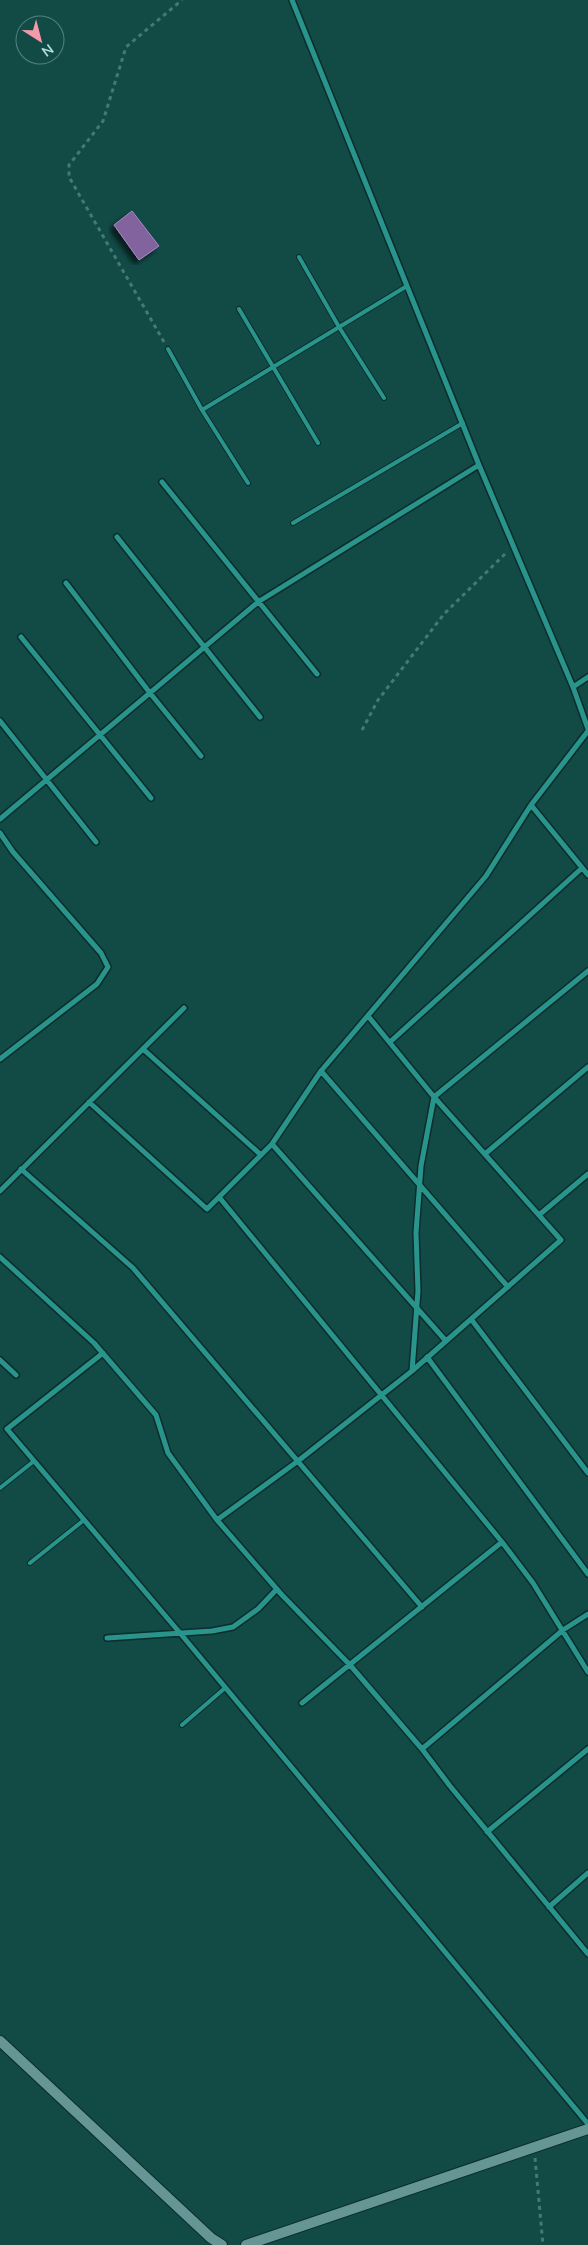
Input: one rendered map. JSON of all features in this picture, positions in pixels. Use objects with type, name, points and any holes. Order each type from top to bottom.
[{"type":"street","points":[[89,1102],[207,1209],[272,1144],[321,1071],[486,876],[531,805],[588,730],[573,686],[479,465],[292,0]]},
{"type":"street","points":[[0,819],[258,602],[479,465]]},
{"type":"street","points":[[162,482],[317,674]]},
{"type":"street","points":[[117,536],[260,717]]},
{"type":"street","points":[[66,583],[201,756]]},
{"type":"street","points":[[22,637],[151,798]]},
{"type":"street","points":[[573,686],[588,678]]},
{"type":"street","points":[[0,721],[96,842]]},
{"type":"street","points":[[531,805],[588,875]]},
{"type":"street","points":[[0,833],[13,852],[101,952],[108,967],[98,984],[0,1059]]},
{"type":"street","points":[[390,1042],[582,868]]},
{"type":"street","points":[[412,1371],[418,1291],[416,1233],[421,1166],[434,1097],[588,971]]},
{"type":"street","points":[[0,1191],[184,1008]]},
{"type":"street","points":[[217,1520],[298,1461],[412,1371],[561,1240],[434,1097],[368,1016]]},
{"type":"street","points":[[143,1049],[261,1155]]},
{"type":"street","points":[[485,1154],[588,1066]]},
{"type":"street","points":[[321,1071],[508,1287]]},
{"type":"street","points":[[272,1144],[446,1341]]},
{"type":"street","points":[[22,1169],[132,1268],[422,1607]]},
{"type":"street","points":[[539,1215],[588,1174]]},
{"type":"street","points":[[219,1197],[502,1542],[533,1583],[564,1630],[588,1672]]},
{"type":"street","points":[[0,1257],[103,1353],[156,1415],[168,1453],[217,1520],[277,1589],[350,1665],[422,1749],[487,1832],[588,1954]]},
{"type":"street","points":[[471,1319],[588,1473]]},
{"type":"street","points":[[103,1353],[7,1429],[180,1633],[588,2124]]},
{"type":"street","points":[[427,1357],[588,1574]]},
{"type":"street","points":[[0,1360],[16,1375]]},
{"type":"street","points":[[302,1704],[502,1542]]},
{"type":"street","points":[[107,1638],[233,1627],[258,1609],[277,1589]]},
{"type":"street","points":[[422,1749],[564,1630],[588,1614]]},
{"type":"street","points":[[487,1832],[588,1749]]},
{"type":"street","points":[[549,1907],[588,1873]]},
{"type":"street","points":[[0,2041],[211,2238],[222,2245]]},
{"type":"street","points":[[246,2245],[588,2129]]},
{"type":"lane","points":[[300,257],[339,327],[384,398]]},
{"type":"lane","points":[[202,410],[407,286]]},
{"type":"lane","points":[[239,309],[318,443]]},
{"type":"lane","points":[[168,349],[202,410],[248,483]]},
{"type":"lane","points":[[293,523],[463,423]]},
{"type":"lane","points":[[0,1488],[34,1461]]},
{"type":"lane","points":[[30,1563],[84,1520]]},
{"type":"lane","points":[[182,1725],[225,1688]]},
{"type":"path","points":[[168,349],[69,177],[69,165],[104,121],[126,47],[182,0]]},
{"type":"path","points":[[362,730],[378,700],[444,614],[513,546]]},
{"type":"path","points":[[534,2147],[543,2245]]},
{"type":"building","points":[[132,211],[159,246],[139,260],[114,225]]}]
